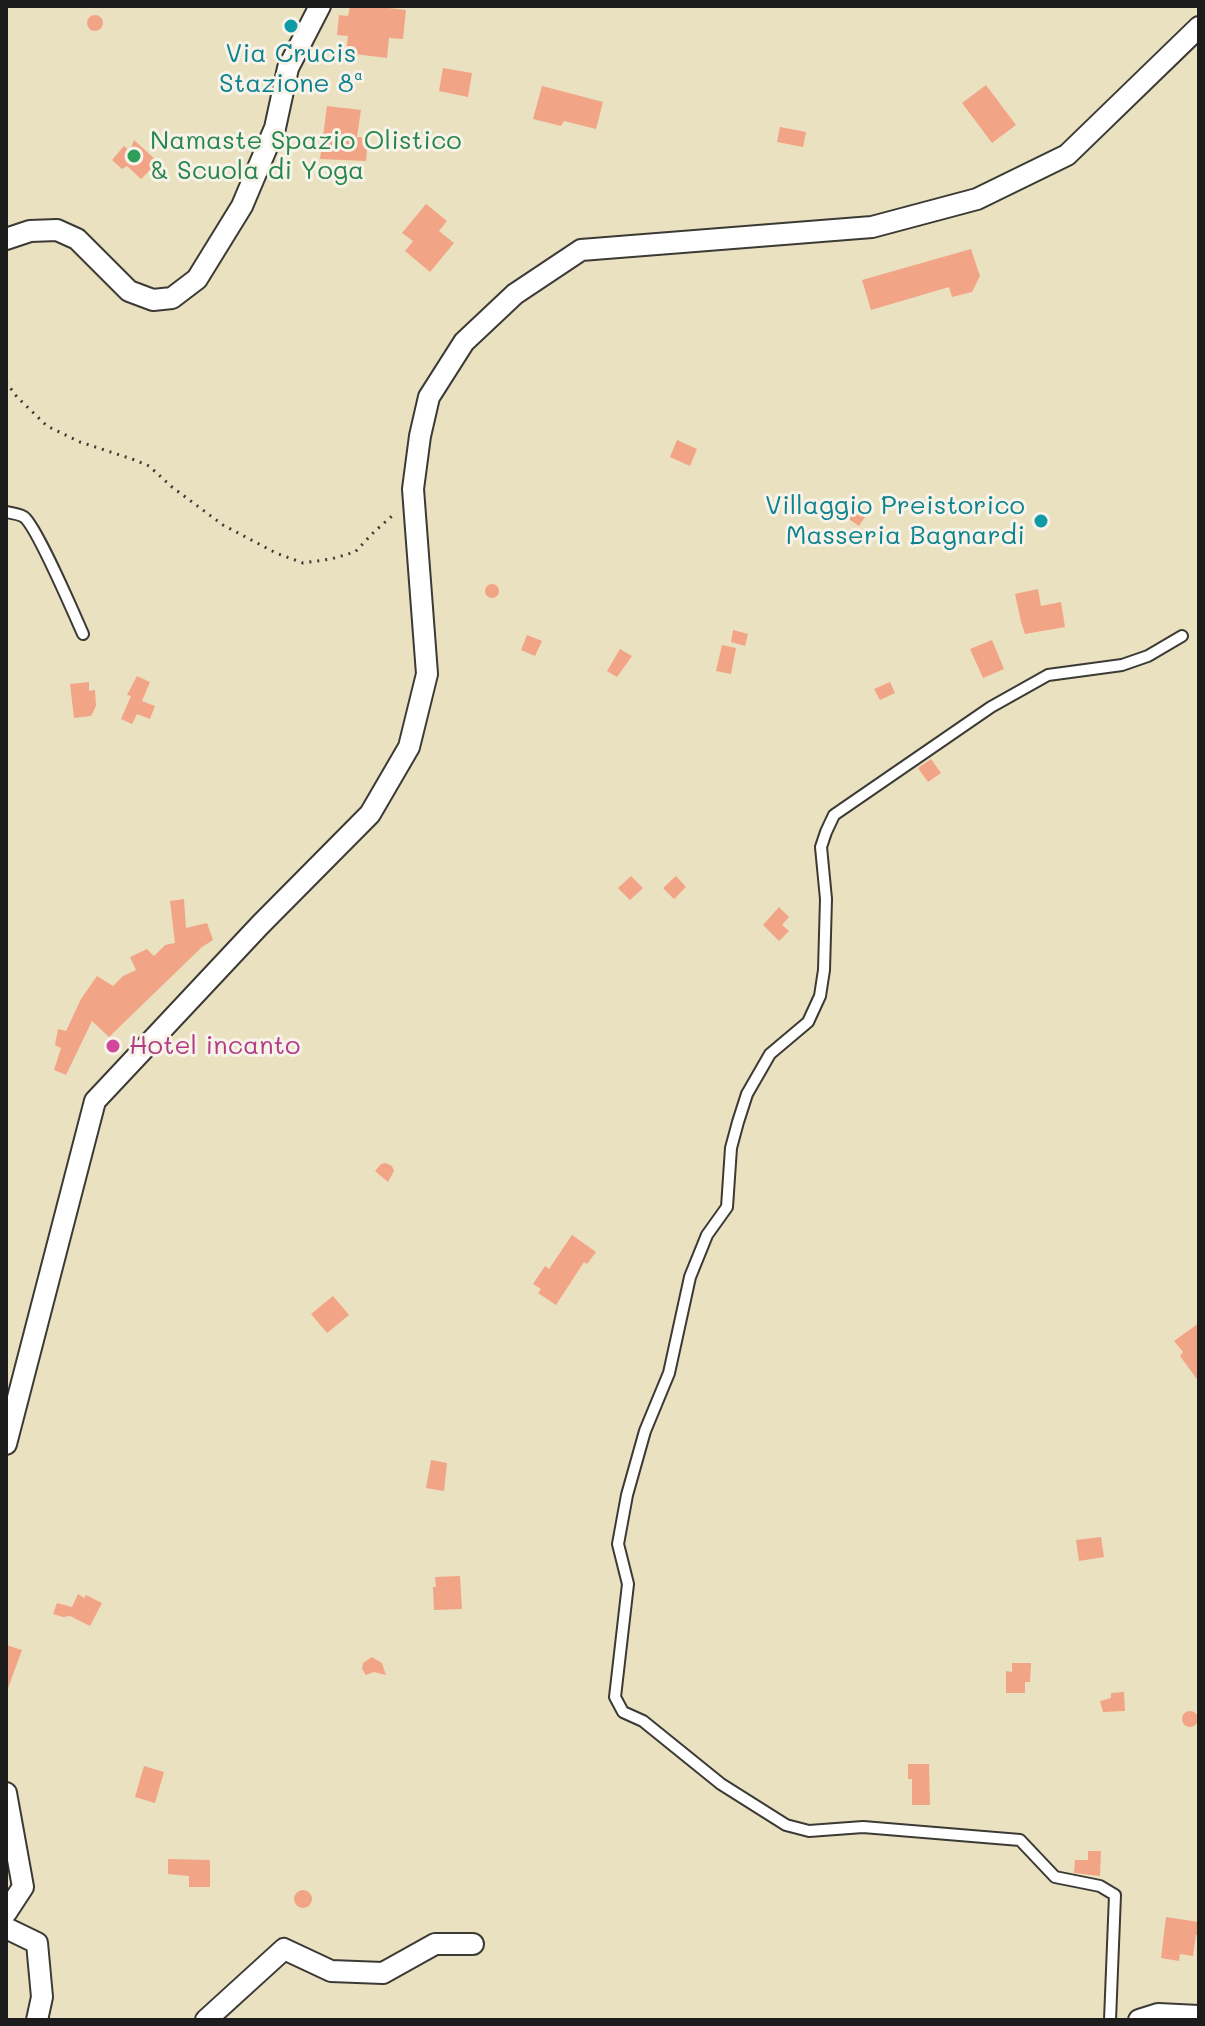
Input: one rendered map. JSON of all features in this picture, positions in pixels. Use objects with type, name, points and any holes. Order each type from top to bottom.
[{"type":"street","points":[[6,239],[30,231],[57,230],[77,239],[129,291],[153,300],[172,298],[197,279],[242,206],[275,128],[288,68],[320,6]]},
{"type":"street","points":[[6,1444],[95,1101],[260,925],[370,814],[409,747],[427,674],[413,489],[420,436],[429,397],[464,342],[515,294],[581,250],[872,227],[977,199],[1067,155],[1199,27]]},
{"type":"street","points":[[6,1793],[23,1887],[6,1913]]},
{"type":"street","points":[[6,1928],[37,1943],[42,1997],[37,2020]]},
{"type":"street","points":[[206,2020],[284,1949],[331,1971],[383,1973],[435,1944],[473,1944]]},
{"type":"street","points":[[1139,2020],[1158,2014],[1199,2016]]},
{"type":"lane","points":[[6,512],[27,518],[83,634]]},
{"type":"lane","points":[[1110,2020],[1115,1895],[1112,1892],[1100,1886],[1055,1877],[1020,1840],[863,1827],[809,1831],[786,1825],[721,1784],[643,1721],[623,1712],[615,1697],[628,1584],[618,1544],[627,1495],[645,1431],[669,1373],[690,1277],[707,1235],[727,1207],[731,1148],[747,1094],[770,1054],[808,1022],[820,996],[826,899],[821,847],[834,815],[991,707],[1048,675],[1122,665],[1148,656],[1182,636]]},
{"type":"path","points":[[6,382],[47,426],[80,442],[149,466],[223,525],[276,553],[303,563],[355,552],[392,516],[415,512]]},
{"type":"building","points":[[350,6],[406,10],[403,39],[389,38],[387,58],[346,53],[348,36],[337,35],[339,15],[348,16]]},
{"type":"building","points":[[95,15],[101,17],[101,29],[95,31],[89,29],[87,23],[89,17]]},
{"type":"building","points":[[443,68],[472,73],[468,97],[439,91]]},
{"type":"building","points":[[986,85],[1016,125],[992,143],[962,103]]},
{"type":"building","points":[[542,86],[603,102],[596,129],[564,121],[561,126],[533,119]]},
{"type":"building","points":[[327,106],[361,110],[357,137],[368,138],[366,161],[320,159]]},
{"type":"building","points":[[780,127],[806,132],[803,147],[777,142]]},
{"type":"building","name":"Namaste Spazio Olistico & Scuola di Yoga","points":[[134,140],[158,162],[141,179],[127,166],[122,169],[112,160],[124,146],[130,151]]},
{"type":"building","points":[[426,204],[447,221],[439,231],[454,243],[430,272],[405,251],[413,241],[402,233]]},
{"type":"building","points":[[971,249],[980,276],[972,292],[952,297],[949,287],[871,310],[862,280]]},
{"type":"building","points":[[677,440],[697,449],[690,466],[670,457]]},
{"type":"building","points":[[848,501],[867,514],[859,526],[840,513]]},
{"type":"building","points":[[492,584],[499,591],[492,598],[485,591]]},
{"type":"building","points":[[1038,589],[1041,606],[1061,602],[1065,627],[1025,634],[1015,594]]},
{"type":"building","points":[[733,630],[748,634],[745,646],[731,642]]},
{"type":"building","points":[[527,635],[542,641],[535,656],[521,650]]},
{"type":"building","points":[[992,640],[1004,669],[983,678],[970,649]]},
{"type":"building","points":[[722,645],[736,648],[731,674],[716,671]]},
{"type":"building","points":[[620,649],[632,656],[617,677],[607,671]]},
{"type":"building","points":[[137,676],[150,682],[142,701],[155,706],[150,719],[137,714],[132,724],[121,719],[131,696],[127,695]]},
{"type":"building","points":[[89,682],[89,691],[95,690],[96,706],[91,716],[74,718],[70,684]]},
{"type":"building","points":[[890,682],[895,693],[880,700],[874,689]]},
{"type":"building","points":[[931,759],[941,773],[928,782],[918,768]]},
{"type":"building","points":[[631,876],[643,888],[630,900],[618,888]]},
{"type":"building","points":[[676,876],[686,887],[674,899],[663,888]]},
{"type":"building","points":[[184,899],[186,928],[207,923],[213,940],[109,1037],[92,1021],[66,1075],[54,1070],[61,1048],[55,1045],[58,1029],[66,1031],[81,999],[97,976],[113,986],[123,976],[136,970],[130,957],[147,949],[154,956],[165,945],[175,943],[170,901]]},
{"type":"building","points":[[779,907],[789,917],[782,925],[789,931],[779,941],[763,925]]},
{"type":"building","points":[[386,1163],[394,1171],[388,1182],[375,1171]]},
{"type":"building","points":[[572,1235],[596,1252],[587,1264],[584,1262],[556,1305],[538,1293],[541,1289],[533,1284],[545,1266],[549,1269]]},
{"type":"building","points":[[333,1296],[349,1315],[327,1333],[311,1314]]},
{"type":"building","points":[[1199,1323],[1199,1382],[1180,1356],[1183,1352],[1174,1341]]},
{"type":"building","points":[[431,1460],[447,1463],[444,1491],[426,1488]]},
{"type":"building","points":[[1101,1537],[1104,1557],[1079,1561],[1076,1540]]},
{"type":"building","points":[[460,1576],[462,1609],[434,1610],[435,1577]]},
{"type":"building","points":[[78,1594],[102,1603],[90,1626],[70,1616],[53,1614],[57,1603],[72,1607]]},
{"type":"building","points":[[6,1645],[22,1650],[7,1691],[6,1690]]},
{"type":"building","points":[[372,1657],[382,1663],[386,1675],[374,1672],[366,1675],[362,1669],[363,1663]]},
{"type":"building","points":[[1012,1663],[1031,1663],[1030,1682],[1025,1682],[1025,1693],[1006,1693],[1006,1671],[1012,1672]]},
{"type":"building","points":[[1124,1692],[1125,1711],[1103,1712],[1100,1701],[1111,1698],[1111,1693]]},
{"type":"building","points":[[1187,1711],[1193,1711],[1198,1719],[1196,1725],[1187,1727],[1182,1722],[1182,1716]]},
{"type":"building","points":[[908,1764],[929,1764],[930,1805],[912,1805],[912,1779],[908,1779]]},
{"type":"building","points":[[144,1766],[164,1772],[155,1803],[135,1797]]},
{"type":"building","points":[[1088,1851],[1101,1851],[1100,1876],[1074,1873],[1075,1860],[1088,1860]]},
{"type":"building","points":[[168,1859],[210,1860],[210,1887],[189,1887],[189,1876],[168,1874]]},
{"type":"building","points":[[303,1890],[312,1899],[303,1908],[294,1899]]},
{"type":"building","points":[[1166,1917],[1199,1922],[1193,1956],[1180,1954],[1179,1961],[1161,1958]]},
{"type":"place","name":"Via Crucis Stazione 8ª","points":[[291,26]]},
{"type":"place","name":"Namaste Spazio Olistico & Scuola di Yoga","points":[[134,156]]},
{"type":"place","name":"Villaggio Preistorico Masseria Bagnardi","points":[[1041,521]]},
{"type":"place","name":"Hotel incanto","points":[[113,1046]]}]
